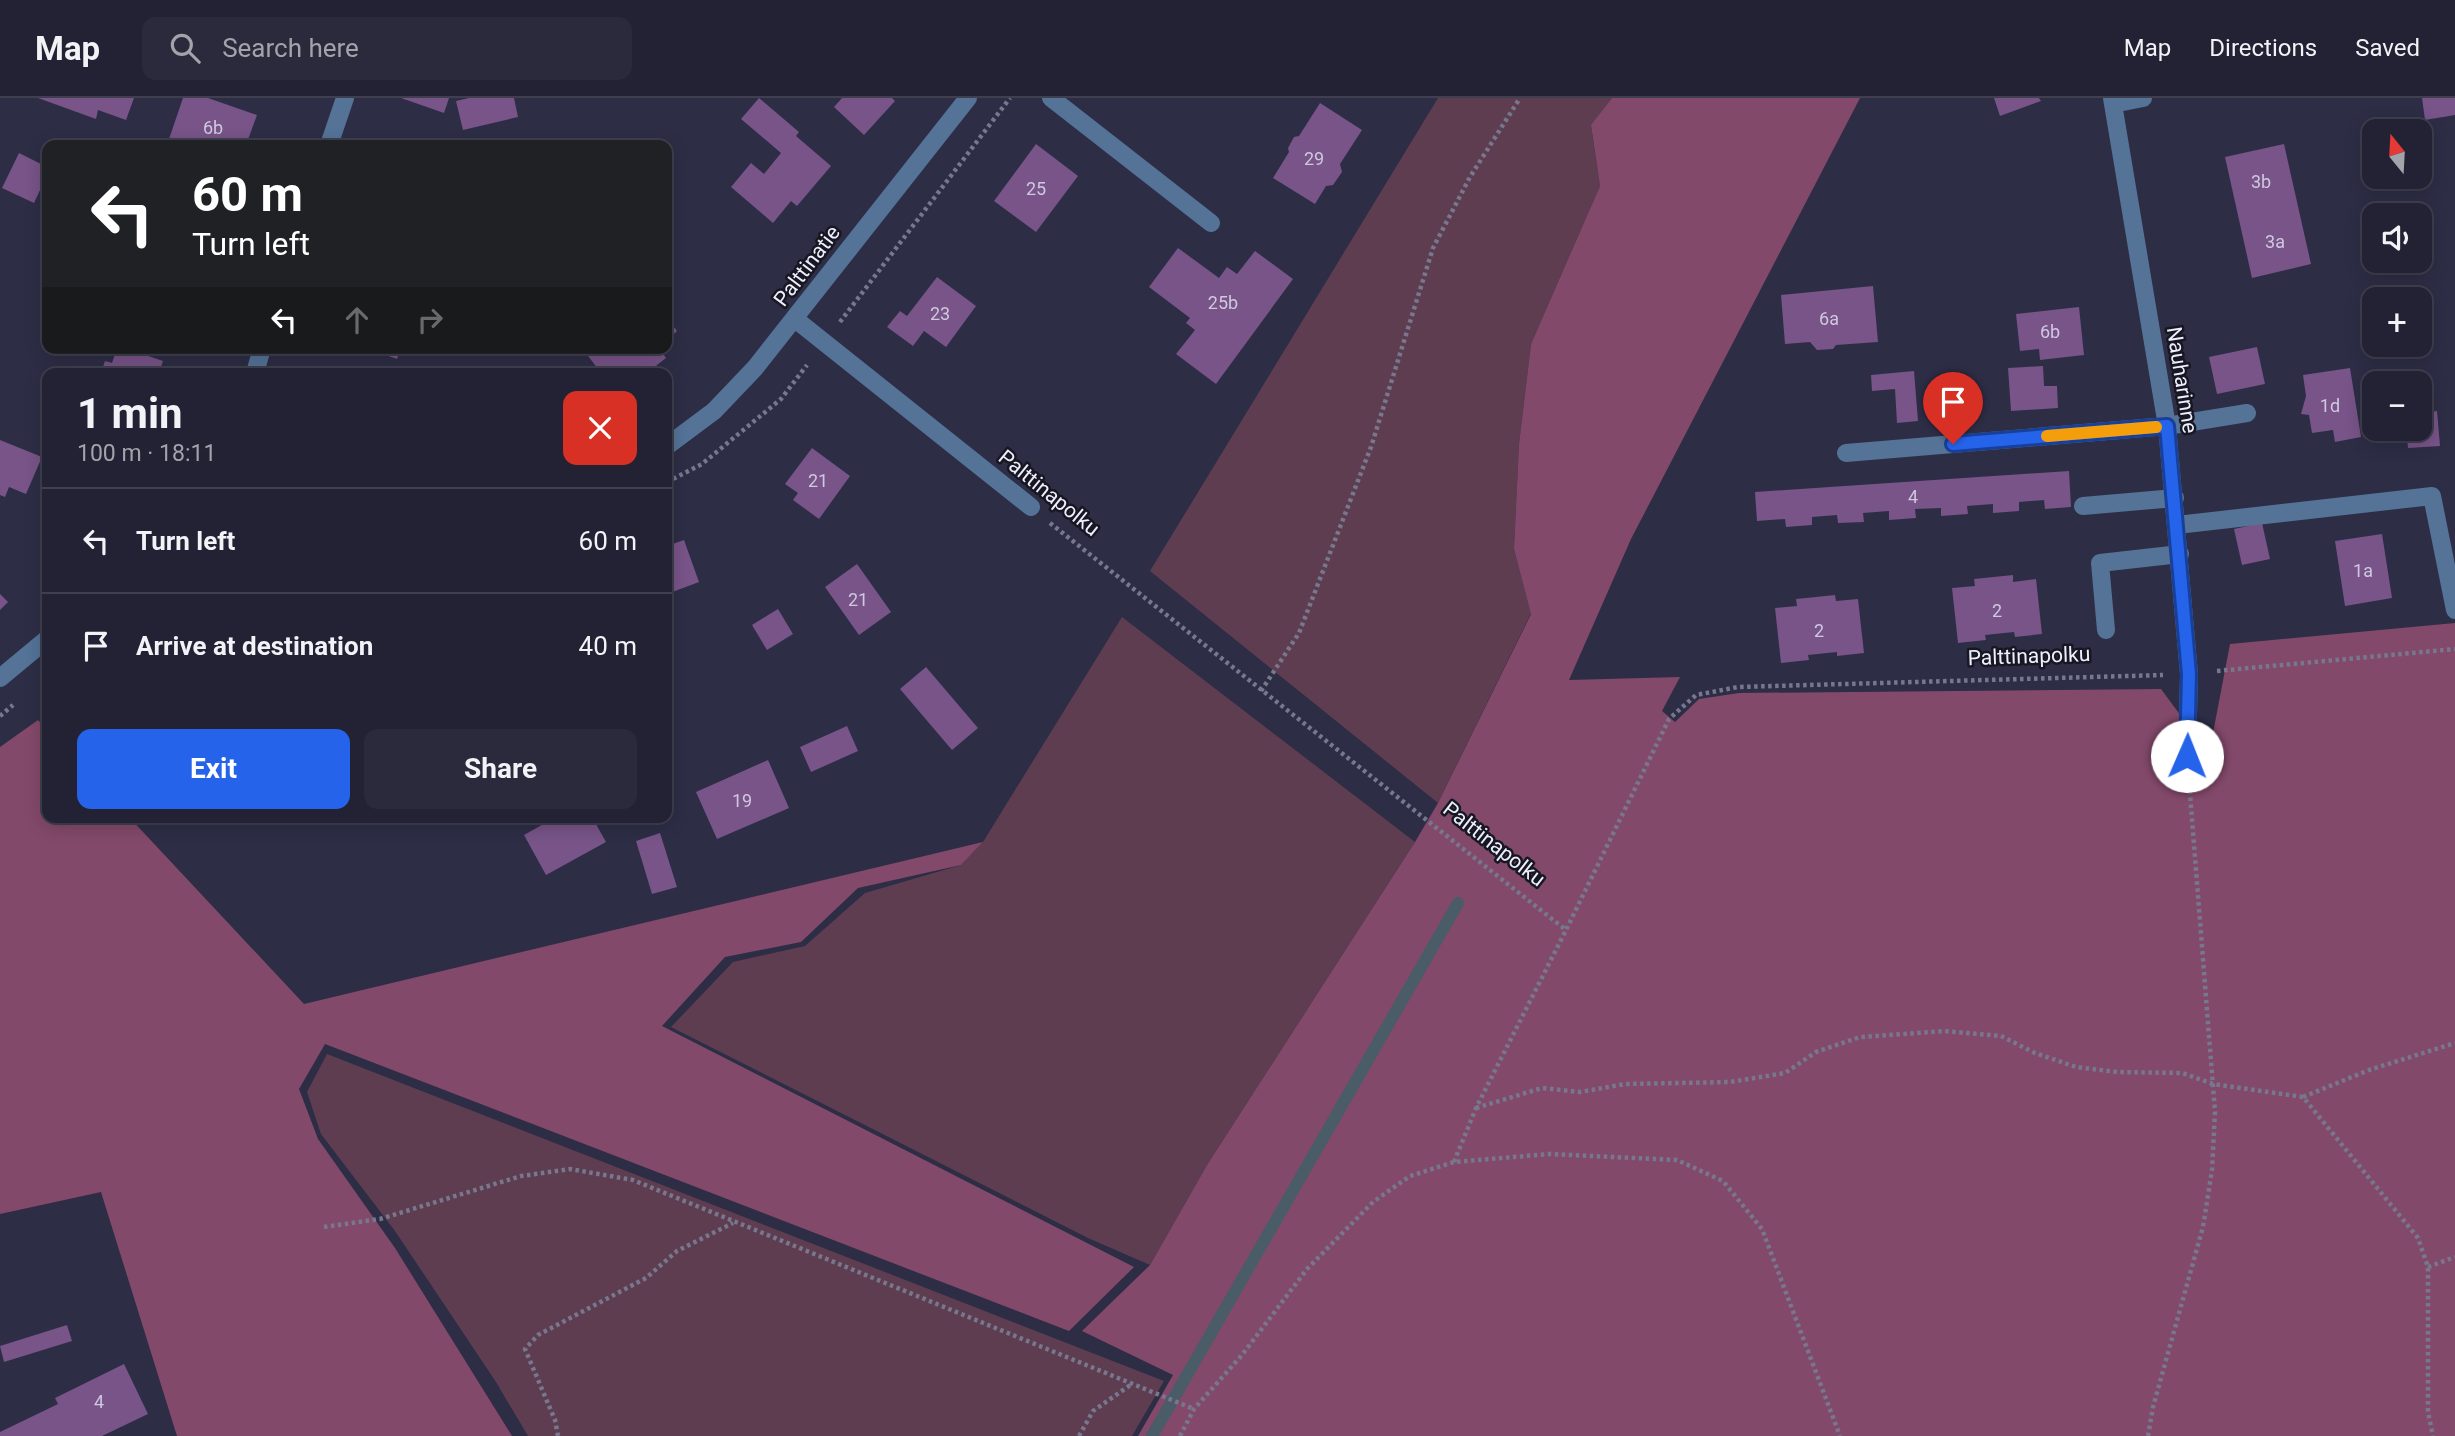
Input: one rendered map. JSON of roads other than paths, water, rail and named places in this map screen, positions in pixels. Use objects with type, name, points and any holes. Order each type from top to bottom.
[{"type":"street","points":[[331,140],[345,98]]},
{"type":"street","name":"Palttinatie","points":[[672,442],[714,411],[755,368],[968,98]]},
{"type":"street","points":[[1051,98],[1211,223]]},
{"type":"street","points":[[2113,101],[2143,98]]},
{"type":"street","name":"Nauharinne","points":[[2113,101],[2167,426],[2189,674],[2187,756]]},
{"type":"street","name":"Palttinapolku","points":[[796,319],[1031,507]]},
{"type":"street","points":[[1846,453],[2167,426],[2247,413]]},
{"type":"street","points":[[2177,525],[2432,496],[2455,610]]},
{"type":"street","points":[[2083,506],[2175,498]]},
{"type":"street","points":[[2106,630],[2100,563],[2180,554]]},
{"type":"street","points":[[0,678],[42,643]]},
{"type":"waterway","points":[[1152,1436],[1458,903]]}]
